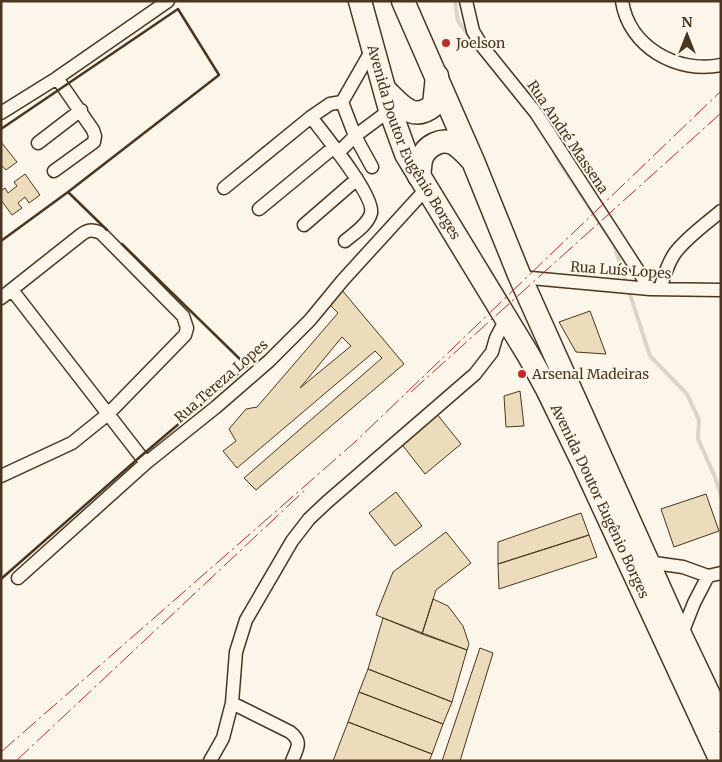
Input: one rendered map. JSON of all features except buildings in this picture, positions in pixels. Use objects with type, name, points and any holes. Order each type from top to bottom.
[{"type":"highway","name":"Avenida Doutor Eugênio Borges","points":[[360,1],[387,100],[406,154],[547,388],[721,760]]},
{"type":"highway","name":"Avenida Doutor Eugênio Borges","points":[[404,1],[437,75],[520,277],[647,562],[721,720]]},
{"type":"highway","points":[[387,100],[408,111],[416,113],[426,112],[434,105],[437,75]]},
{"type":"highway","points":[[423,183],[422,159],[426,150],[433,145],[443,141],[456,145],[473,161]]},
{"type":"street","points":[[3,107],[58,78],[149,7],[168,1]]},
{"type":"street","name":"Rua André Massena","points":[[466,1],[473,31],[482,46],[536,113],[655,289]]},
{"type":"street","points":[[622,1],[628,23],[637,36],[662,56],[687,65],[709,68],[721,65]]},
{"type":"street","points":[[342,102],[373,48]]},
{"type":"street","points":[[54,172],[94,142],[95,136],[93,130],[58,78]]},
{"type":"street","points":[[259,209],[355,136],[387,100]]},
{"type":"street","points":[[224,188],[311,117],[330,104],[342,102]]},
{"type":"street","points":[[342,102],[355,136],[372,167]]},
{"type":"street","points":[[38,143],[80,110]]},
{"type":"street","points":[[311,117],[357,179],[370,204],[370,216],[366,223],[345,241]]},
{"type":"street","points":[[304,225],[357,179]]},
{"type":"street","name":"Rua Tereza Lopes","points":[[18,578],[146,463],[216,407],[269,361],[310,320],[423,183]]},
{"type":"street","points":[[655,289],[675,253],[721,210]]},
{"type":"street","points":[[1,476],[72,443],[108,414],[185,335],[187,328],[183,316],[101,233],[95,230],[82,234],[6,294],[108,414],[146,463]]},
{"type":"street","name":"Rua Luís Lopes","points":[[520,277],[634,288],[721,290]]},
{"type":"street","points":[[210,761],[223,738],[232,703],[236,652],[246,620],[292,541],[309,519],[327,502],[475,374],[492,352],[496,338],[506,319]]},
{"type":"street","points":[[647,562],[714,574],[694,603],[681,636]]},
{"type":"street","points":[[232,703],[295,736],[298,745],[292,761]]},
{"type":"waterway","points":[[455,1],[458,21],[471,39]]},
{"type":"waterway","points":[[554,151],[614,245],[650,356],[687,394],[699,420],[698,439],[715,477],[721,496]]},
{"type":"wall","points":[[1,129],[178,9],[219,75],[68,192],[1,241]]},
{"type":"wall","points":[[68,192],[107,230]]},
{"type":"wall","points":[[1,579],[247,366],[122,244]]},
{"type":"power","points":[[1,752],[355,442],[721,91]]},
{"type":"power","points":[[411,392],[721,113]]},
{"type":"power","points":[[16,761],[306,489]]},
{"type":"place","name":"Joelson","points":[[446,43]]},
{"type":"place","name":"Arsenal Madeiras","points":[[522,374]]}]
